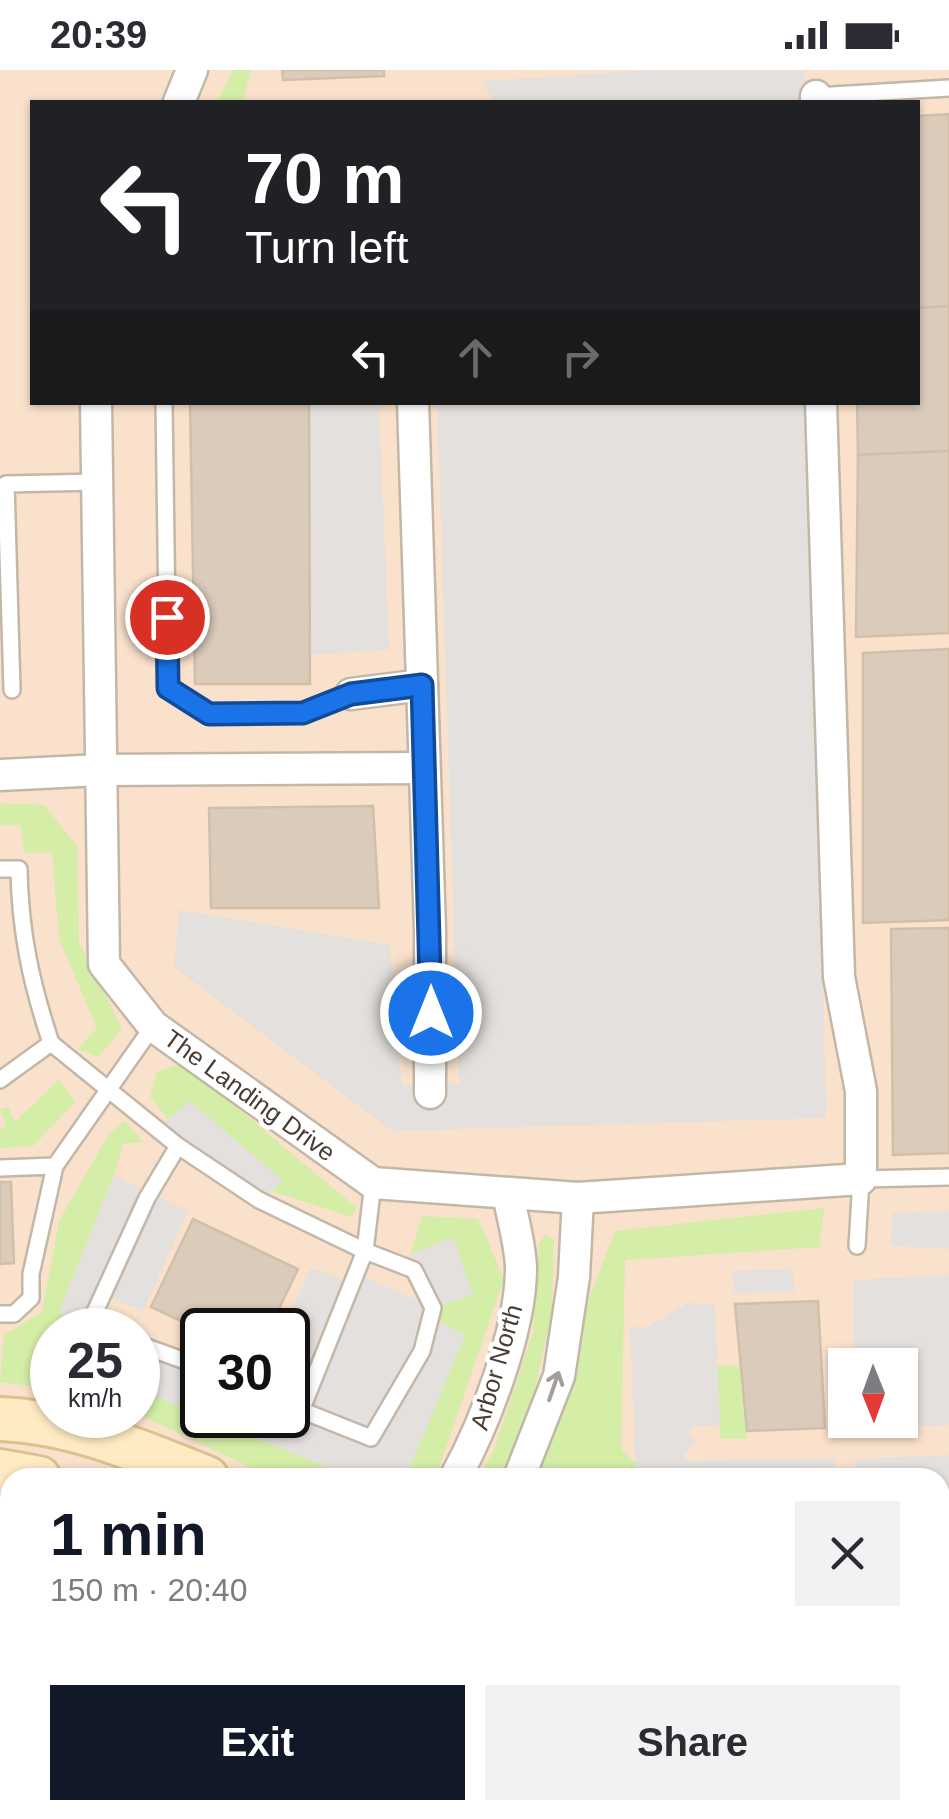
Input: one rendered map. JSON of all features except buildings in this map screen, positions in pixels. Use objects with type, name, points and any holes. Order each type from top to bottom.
[{"type":"main road","points":[[0,1419],[44,1422],[106,1438],[181,1468]]},
{"type":"street","points":[[180,100],[192,70]]},
{"type":"street","name":"The Landing Drive","points":[[96,405],[104,964],[153,1026],[374,1184]]},
{"type":"street","points":[[413,405],[430,930],[430,1093]]},
{"type":"street","points":[[374,1184],[578,1198],[861,1180],[860,1091],[839,976],[821,405]]},
{"type":"street","points":[[351,694],[422,685]]},
{"type":"street","points":[[0,776],[101,770],[424,768]]},
{"type":"street","name":"Arbor North","points":[[461,1468],[479,1434],[511,1334],[521,1270],[508,1193]]},
{"type":"street","points":[[523,1468],[558,1376],[574,1276],[578,1198]]},
{"type":"lane","points":[[816,99],[949,88]]},
{"type":"lane","points":[[164,405],[168,688],[209,714],[303,713],[351,694]]},
{"type":"lane","points":[[12,690],[6,484],[97,482]]},
{"type":"lane","points":[[0,869],[20,869],[20,921],[51,1043],[178,1146],[259,1200],[414,1270],[433,1308],[422,1351],[371,1438],[310,1414]]},
{"type":"lane","points":[[0,1314],[14,1314],[31,1298],[32,1274],[55,1166],[153,1026]]},
{"type":"lane","points":[[0,1080],[51,1043]]},
{"type":"lane","points":[[97,1308],[147,1198],[178,1146]]},
{"type":"lane","points":[[0,1168],[55,1166]]},
{"type":"lane","points":[[857,1246],[861,1180],[949,1177]]},
{"type":"lane","points":[[310,1373],[365,1251],[374,1184]]},
{"type":"shaded area","points":[[0,70],[949,70],[949,1468],[0,1468]]},
{"type":"shaded area","points":[[654,70],[804,70],[805,100],[492,100],[483,81]]},
{"type":"shaded area","points":[[309,405],[379,405],[389,650],[308,655]]},
{"type":"shaded area","points":[[437,405],[811,405],[826,1118],[392,1131],[174,967],[179,910],[390,945],[402,1085],[459,1083]]},
{"type":"shaded area","points":[[190,1101],[283,1181],[259,1200],[156,1129]]},
{"type":"shaded area","points":[[114,1175],[188,1211],[144,1308],[104,1295],[97,1308],[61,1308]]},
{"type":"shaded area","points":[[949,1211],[949,1249],[891,1246],[892,1213]]},
{"type":"shaded area","points":[[453,1237],[473,1295],[433,1308],[431,1316],[465,1336],[410,1468],[329,1468],[257,1438],[310,1438],[310,1308],[292,1308],[311,1268],[352,1282],[356,1273],[432,1307],[410,1255]]},
{"type":"shaded area","points":[[793,1269],[794,1292],[735,1293],[732,1271]]},
{"type":"shaded area","points":[[949,1275],[949,1425],[918,1426],[918,1348],[854,1348],[854,1280]]},
{"type":"shaded area","points":[[688,1303],[715,1304],[720,1425],[691,1427],[695,1442],[683,1456],[690,1461],[836,1458],[836,1468],[636,1468],[630,1327],[647,1327]]},
{"type":"shaded area","points":[[160,1353],[180,1360],[180,1406],[160,1398]]},
{"type":"shaded area","points":[[949,1455],[949,1468],[856,1468],[855,1459]]},
{"type":"green space","points":[[233,70],[251,70],[244,100],[218,100]]},
{"type":"green space","points":[[0,803],[44,805],[77,846],[79,942],[122,1029],[98,1057],[78,1049],[97,1028],[59,939],[52,853],[25,853],[20,825],[0,825]]},
{"type":"green space","points":[[183,1063],[357,1208],[351,1217],[271,1191],[282,1180],[191,1102],[168,1119],[150,1097],[157,1072]]},
{"type":"green space","points":[[59,1079],[75,1102],[33,1146],[0,1148],[0,1129],[6,1126],[0,1109],[8,1107],[15,1122]]},
{"type":"green space","points":[[124,1121],[144,1142],[123,1144],[61,1308],[43,1308],[59,1221],[109,1134]]},
{"type":"green space","points":[[824,1208],[819,1247],[625,1260],[621,1449],[641,1468],[523,1468],[615,1231]]},
{"type":"green space","points":[[422,1216],[478,1219],[504,1279],[439,1468],[410,1468],[464,1336],[431,1316],[453,1237],[410,1255]]},
{"type":"green space","points":[[545,1235],[554,1239],[552,1312],[529,1416],[506,1468],[483,1468],[494,1450],[533,1332],[539,1244]]},
{"type":"green space","points":[[30,1319],[30,1386],[0,1382],[4,1335]]},
{"type":"green space","points":[[717,1365],[741,1366],[747,1439],[720,1439]]},
{"type":"green space","points":[[160,1398],[180,1406],[180,1434],[160,1424]]},
{"type":"green space","points":[[189,1438],[257,1438],[329,1468],[252,1468]]},
{"type":"route","points":[[167,617],[168,688],[209,714],[303,713],[351,694],[422,685],[431,1013]]}]
